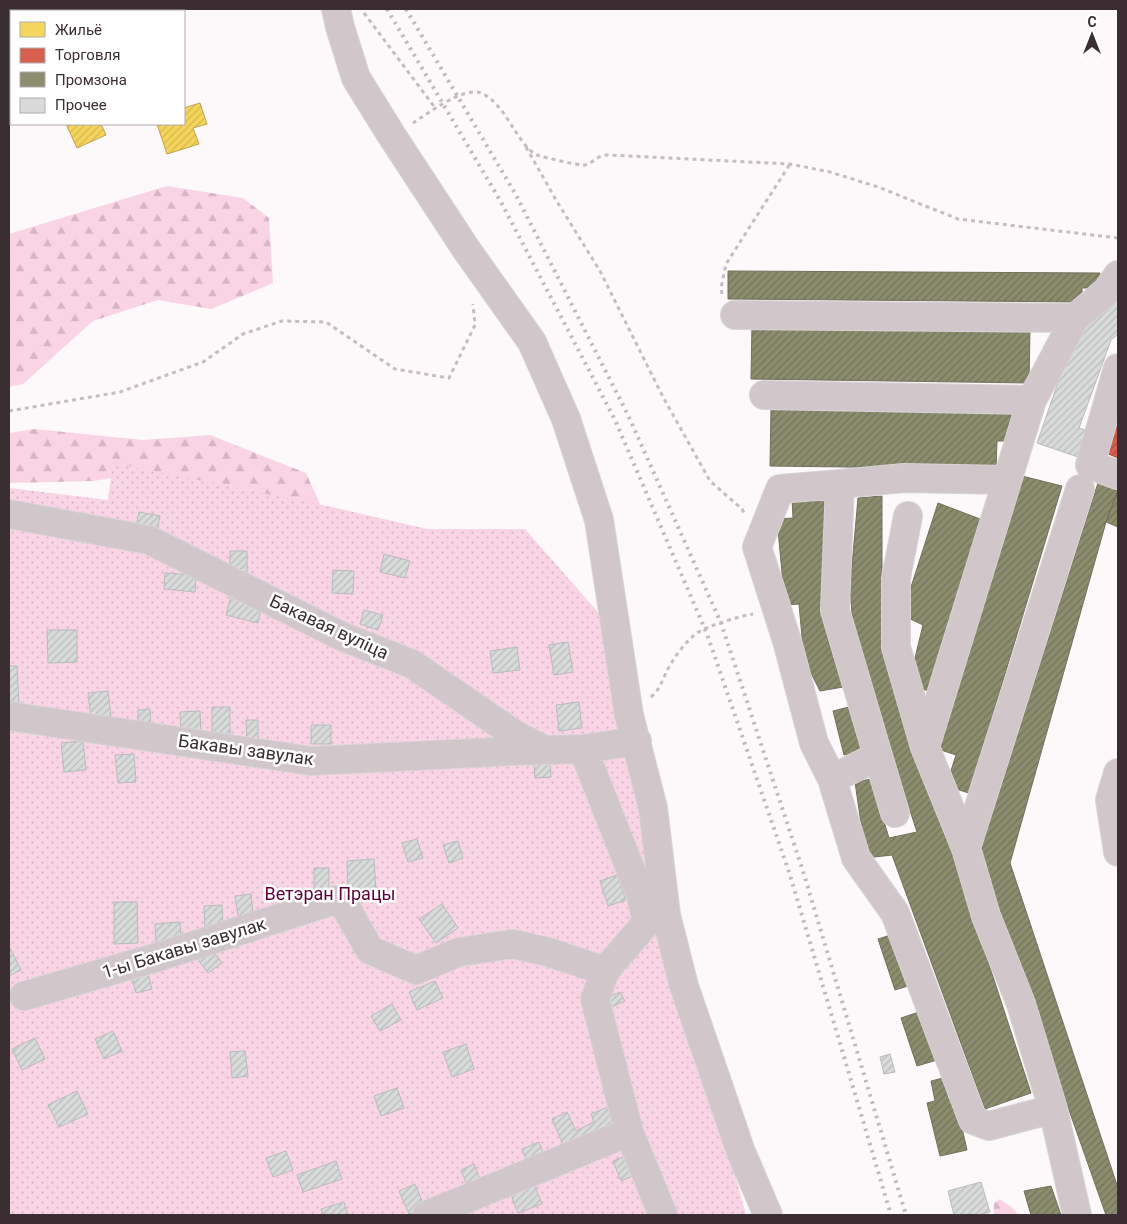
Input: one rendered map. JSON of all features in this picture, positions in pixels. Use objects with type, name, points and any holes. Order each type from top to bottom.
[{"type":"street","points":[[336,9],[356,78],[466,249],[532,342],[566,419],[599,520],[629,715],[653,808],[657,919],[605,971],[595,999],[629,1132],[663,1215]]},
{"type":"street","points":[[925,747],[1032,400],[1075,318],[1107,291],[1118,275]]},
{"type":"street","points":[[735,315],[1075,318]]},
{"type":"street","points":[[1118,368],[1090,465],[1118,474]]},
{"type":"street","points":[[764,395],[1032,400]]},
{"type":"street","points":[[1007,480],[904,478],[780,489],[757,547],[787,641],[814,743],[832,779],[856,858],[895,913],[973,1120],[989,1126],[1053,1109]]},
{"type":"street","points":[[840,484],[835,610],[895,813]]},
{"type":"street","points":[[966,848],[1080,489]]},
{"type":"street","name":"Бакавая вуліца","points":[[9,514],[149,540],[341,636],[412,664],[514,734],[545,750],[583,749],[637,740]]},
{"type":"street","points":[[908,516],[896,578],[896,646],[925,747],[966,848],[986,916],[1021,1004],[1053,1109],[1078,1215]]},
{"type":"street","name":"Бакавы завулак","points":[[9,716],[310,761],[545,750]]},
{"type":"street","points":[[583,749],[641,896],[657,919],[684,986],[741,1152],[768,1215]]},
{"type":"street","points":[[832,779],[878,756]]},
{"type":"street","points":[[1118,773],[1110,800],[1118,852]]},
{"type":"street","name":"1-ы Бакавы завулак","points":[[24,996],[158,957],[335,900],[346,908],[370,950],[416,970],[459,952],[513,944],[548,952],[605,971]]},
{"type":"street","points":[[427,1215],[629,1132]]},
{"type":"path","points":[[361,9],[436,109]]},
{"type":"path","points":[[392,136],[464,94],[481,93],[495,104],[524,144],[600,271],[663,397],[710,482],[742,509],[757,547]]},
{"type":"path","points":[[524,144],[536,155],[579,165],[587,165],[601,155],[790,164],[830,172],[878,187],[958,219],[1118,238]]},
{"type":"path","points":[[735,315],[723,308],[721,288],[726,264],[790,164]]},
{"type":"path","points":[[9,411],[120,392],[203,362],[243,334],[282,321],[326,322],[395,369],[449,378],[475,325],[472,296]]},
{"type":"path","points":[[629,715],[657,692],[669,666],[697,633],[742,616],[776,611]]},
{"type":"green space","points":[[167,186],[243,198],[269,218],[273,283],[211,309],[158,300],[93,321],[23,384],[9,387],[9,234]]},
{"type":"green space","points":[[35,429],[143,440],[210,435],[306,473],[325,515],[146,473],[93,481],[9,483],[9,433]]},
{"type":"green space","name":"Ветэран Працы","points":[[113,463],[323,505],[427,529],[525,529],[605,620],[630,774],[659,895],[746,1215],[9,1215],[9,488],[108,500]]},
{"type":"green space","points":[[1000,1199],[1015,1210],[1018,1215],[994,1215],[994,1203]]},
{"type":"building: Жильё","points":[[200,103],[207,124],[193,128],[199,144],[167,154],[157,125],[185,125],[185,108]]},
{"type":"building: Жильё","points":[[66,125],[101,125],[106,135],[77,148]]},
{"type":"building: Торговля","points":[[1118,416],[1118,458],[1106,453]]},
{"type":"building: Промзона","points":[[728,271],[1100,273],[1100,288],[1082,288],[1082,302],[728,299]]},
{"type":"building: Промзона","points":[[752,324],[1030,328],[1029,383],[751,379]]},
{"type":"building: Промзона","points":[[771,406],[1013,409],[1012,441],[997,441],[996,469],[770,466]]},
{"type":"building: Промзона","points":[[1022,476],[1062,486],[969,793],[946,786],[956,755],[935,748]]},
{"type":"building: Промзона","points":[[1098,483],[1118,490],[1106,522],[1010,863],[1118,1188],[1118,1215],[1106,1215],[979,855]]},
{"type":"building: Промзона","points":[[1118,490],[1118,527],[1106,522]]},
{"type":"building: Промзона","points":[[882,496],[882,637],[1031,1093],[985,1109],[892,855],[866,858],[855,782],[871,779],[889,838],[917,832],[854,640],[850,588],[858,498]]},
{"type":"building: Промзона","points":[[824,497],[828,640],[843,687],[820,691],[804,659],[799,604],[785,605],[777,519],[793,518],[792,499]]},
{"type":"building: Промзона","points":[[938,503],[980,519],[930,691],[917,688],[913,666],[923,625],[902,615]]},
{"type":"building: Промзона","points":[[849,707],[861,751],[844,755],[833,711]]},
{"type":"building: Промзона","points":[[894,934],[911,985],[895,990],[878,939]]},
{"type":"building: Промзона","points":[[922,1011],[937,1060],[917,1066],[901,1018]]},
{"type":"building: Промзона","points":[[943,1078],[948,1099],[955,1097],[967,1150],[940,1156],[927,1103],[935,1101],[931,1081]]},
{"type":"building: Промзона","points":[[1051,1186],[1061,1215],[1031,1215],[1024,1191]]},
{"type":"building: Прочее","points":[[1118,294],[1118,334],[1111,340],[1079,428],[1088,431],[1081,458],[1037,443],[1079,322]]},
{"type":"building: Прочее","points":[[139,512],[160,516],[157,532],[136,527]]},
{"type":"building: Прочее","points":[[230,551],[247,551],[247,573],[230,574]]},
{"type":"building: Прочее","points":[[384,554],[410,561],[405,578],[380,572]]},
{"type":"building: Прочее","points":[[333,570],[354,571],[353,594],[332,593]]},
{"type":"building: Прочее","points":[[165,573],[196,575],[195,592],[164,589]]},
{"type":"building: Прочее","points":[[231,595],[262,603],[258,623],[226,615]]},
{"type":"building: Прочее","points":[[364,610],[383,615],[378,630],[360,624]]},
{"type":"building: Прочее","points":[[47,630],[77,630],[77,662],[48,663]]},
{"type":"building: Прочее","points":[[568,642],[573,672],[554,675],[549,645]]},
{"type":"building: Прочее","points":[[517,647],[520,670],[493,673],[490,651]]},
{"type":"building: Прочее","points":[[9,666],[17,666],[19,705],[9,706]]},
{"type":"building: Прочее","points":[[108,691],[111,717],[91,718],[88,693]]},
{"type":"building: Прочее","points":[[579,702],[582,728],[559,731],[556,705]]},
{"type":"building: Прочее","points":[[212,707],[230,707],[230,736],[212,736]]},
{"type":"building: Прочее","points":[[150,709],[151,729],[138,729],[138,710]]},
{"type":"building: Прочее","points":[[200,711],[201,735],[181,736],[180,712]]},
{"type":"building: Прочее","points":[[246,720],[258,720],[258,742],[247,743]]},
{"type":"building: Прочее","points":[[311,725],[331,725],[331,744],[311,744]]},
{"type":"building: Прочее","points":[[83,741],[86,770],[64,772],[61,743]]},
{"type":"building: Прочее","points":[[134,754],[136,782],[118,783],[115,755]]},
{"type":"building: Прочее","points":[[550,763],[551,777],[535,778],[534,764]]},
{"type":"building: Прочее","points":[[417,839],[423,858],[408,862],[402,843]]},
{"type":"building: Прочее","points":[[458,841],[463,858],[449,863],[443,845]]},
{"type":"building: Прочее","points":[[374,859],[376,891],[348,893],[347,861]]},
{"type":"building: Прочее","points":[[314,868],[329,868],[329,888],[314,889]]},
{"type":"building: Прочее","points":[[617,875],[626,900],[608,906],[600,881]]},
{"type":"building: Прочее","points":[[251,894],[253,914],[238,916],[235,896]]},
{"type":"building: Прочее","points":[[114,902],[137,902],[138,943],[114,944]]},
{"type":"building: Прочее","points":[[442,904],[458,928],[436,943],[419,919]]},
{"type":"building: Прочее","points":[[222,905],[223,929],[205,930],[204,906]]},
{"type":"building: Прочее","points":[[180,922],[181,940],[156,942],[155,924]]},
{"type":"building: Прочее","points":[[210,947],[222,963],[208,973],[196,957]]},
{"type":"building: Прочее","points":[[9,949],[21,970],[9,976]]},
{"type":"building: Прочее","points":[[147,971],[152,989],[136,993],[131,975]]},
{"type":"building: Прочее","points":[[435,981],[443,998],[417,1010],[409,992]]},
{"type":"building: Прочее","points":[[620,992],[625,1001],[609,1008],[604,999]]},
{"type":"building: Прочее","points":[[392,1004],[401,1020],[380,1031],[371,1016]]},
{"type":"building: Прочее","points":[[113,1031],[122,1051],[104,1059],[95,1039]]},
{"type":"building: Прочее","points":[[35,1038],[45,1059],[22,1070],[12,1049]]},
{"type":"building: Прочее","points":[[466,1044],[474,1069],[452,1077],[443,1052]]},
{"type":"building: Прочее","points":[[245,1051],[248,1076],[232,1078],[230,1052]]},
{"type":"building: Прочее","points":[[890,1054],[895,1072],[884,1074],[880,1057]]},
{"type":"building: Прочее","points":[[397,1088],[404,1108],[381,1116],[374,1096]]},
{"type":"building: Прочее","points":[[77,1091],[88,1114],[59,1127],[48,1105]]},
{"type":"building: Прочее","points":[[608,1107],[618,1131],[567,1154],[552,1119],[567,1112],[576,1131],[594,1122],[591,1114]]},
{"type":"building: Прочее","points":[[539,1142],[546,1159],[529,1166],[522,1149]]},
{"type":"building: Прочее","points":[[286,1151],[293,1170],[273,1177],[266,1158]]},
{"type":"building: Прочее","points":[[626,1156],[635,1175],[621,1181],[613,1161]]},
{"type":"building: Прочее","points":[[336,1161],[342,1179],[303,1192],[297,1175]]},
{"type":"building: Прочее","points":[[474,1164],[482,1184],[469,1190],[461,1170]]},
{"type":"building: Прочее","points":[[981,1182],[990,1212],[978,1215],[954,1215],[948,1191]]},
{"type":"building: Прочее","points":[[415,1184],[425,1208],[409,1214],[399,1191]]},
{"type":"building: Прочее","points":[[535,1186],[542,1204],[518,1213],[511,1195]]},
{"type":"building: Прочее","points":[[344,1202],[348,1215],[323,1215],[321,1209]]},
{"type":"railway","points":[[387,9],[501,202],[615,420],[707,634],[790,875],[891,1215]]},
{"type":"railway","points":[[406,9],[516,195],[628,415],[721,623],[803,871],[906,1215]]}]
